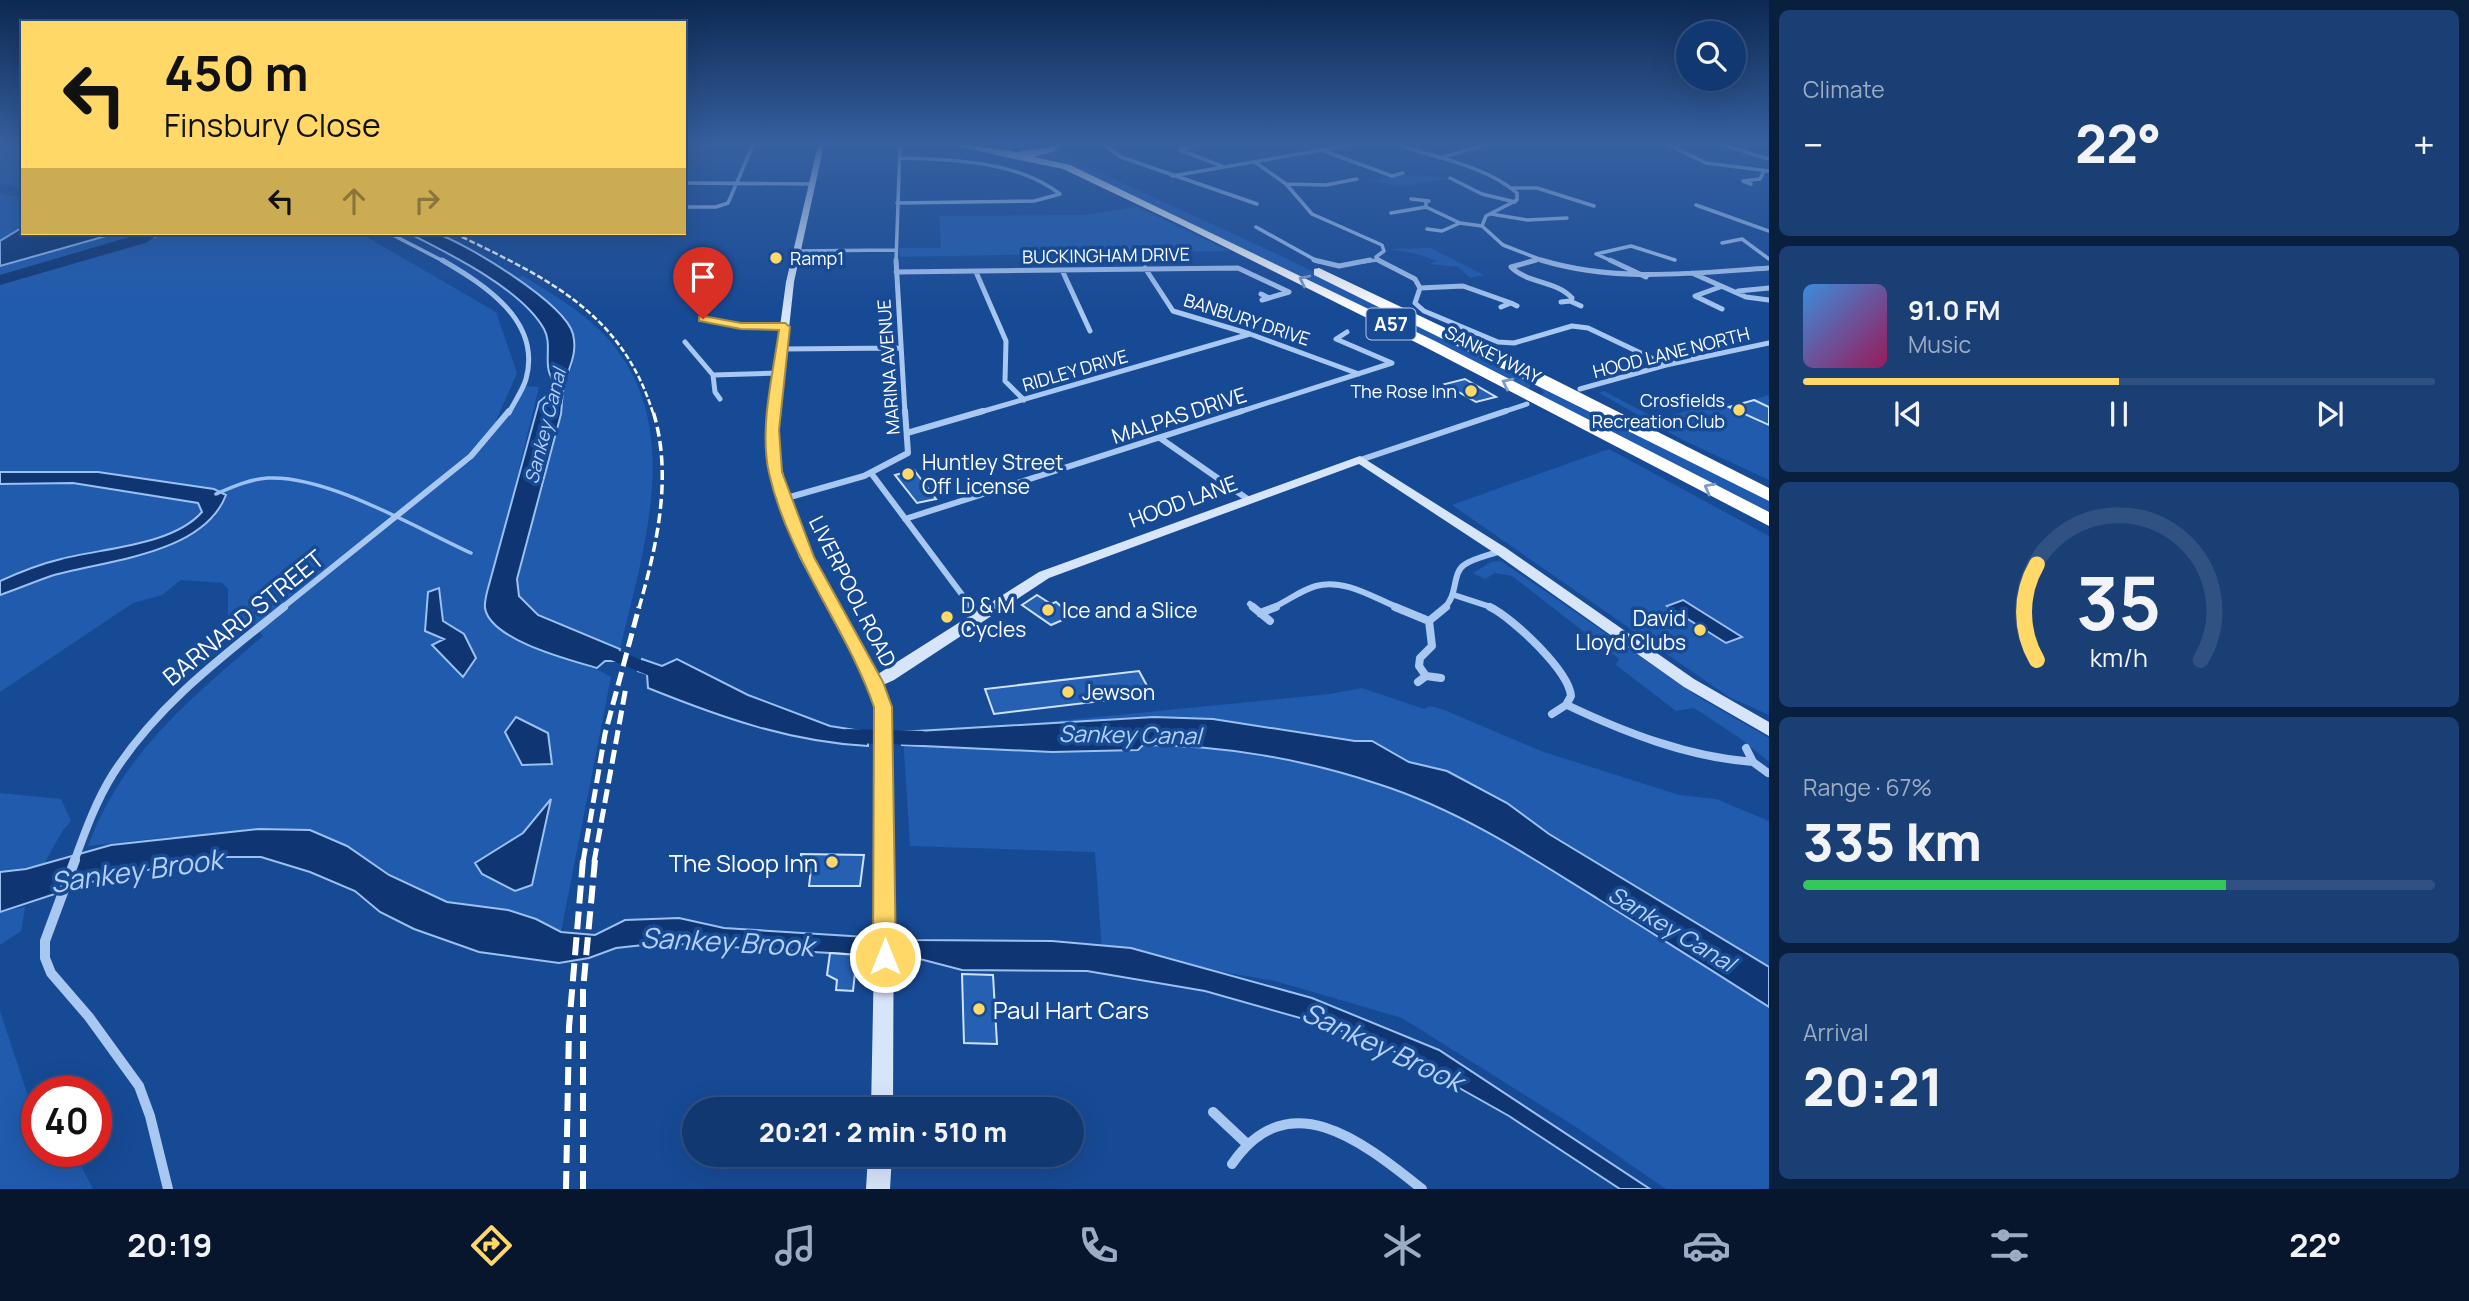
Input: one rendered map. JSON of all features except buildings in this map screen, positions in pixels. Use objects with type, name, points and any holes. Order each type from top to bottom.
[{"type":"highway","name":"SANKEY WAY","points":[[1139,200],[1430,344],[1769,520]]},
{"type":"highway","name":"SANKEY WAY","points":[[1164,200],[1466,342],[1769,495]]},
{"type":"street","points":[[686,206],[726,204],[728,200]]},
{"type":"street","name":"LIVERPOOL ROAD","points":[[808,200],[795,251],[772,430],[775,472],[783,499],[816,577],[874,682],[883,707],[885,947],[882,1097]]},
{"type":"street","points":[[897,203],[1036,200]]},
{"type":"street","points":[[1246,200],[1257,204]]},
{"type":"street","points":[[1300,200],[1311,214],[1382,245],[1384,251],[1376,257],[1377,260]]},
{"type":"street","points":[[1417,200],[1427,203],[1460,223],[1482,226],[1498,243],[1539,260],[1601,275],[1646,277],[1769,268]]},
{"type":"street","points":[[1508,200],[1514,202]]},
{"type":"street","points":[[1577,200],[1594,206]]},
{"type":"street","points":[[1482,226],[1483,219],[1514,202]]},
{"type":"street","name":"MARINA AVENUE","points":[[783,499],[871,473],[908,453],[895,250],[897,203]]},
{"type":"street","points":[[1383,210],[1393,214],[1427,203]]},
{"type":"street","points":[[1696,205],[1769,231]]},
{"type":"street","points":[[1490,214],[1527,220],[1559,216],[1567,218]]},
{"type":"street","points":[[1427,229],[1442,231],[1460,223]]},
{"type":"street","points":[[1256,227],[1328,264],[1344,266],[1355,261],[1377,260],[1415,279],[1420,288],[1415,303],[1418,307],[1488,340],[1514,343],[1566,327],[1581,327],[1666,365]]},
{"type":"street","name":"BARNARD STREET","points":[[168,1189],[150,1115],[139,1086],[89,1017],[51,973],[45,958],[49,923],[113,774],[159,715],[198,676],[389,525],[471,456],[506,419],[530,374],[527,336],[510,310],[486,288],[429,252],[393,235]]},
{"type":"street","points":[[1722,243],[1742,239],[1769,259]]},
{"type":"street","points":[[1646,277],[1596,254],[1631,246],[1675,260]]},
{"type":"street","points":[[795,251],[895,250]]},
{"type":"street","points":[[1539,260],[1511,267],[1521,275],[1567,292],[1572,298],[1570,301]]},
{"type":"street","name":"BANBURY DRIVE","points":[[1145,268],[1173,311],[1250,334],[1360,374]]},
{"type":"street","name":"BUCKINGHAM DRIVE","points":[[896,272],[1238,268],[1289,292],[1264,298]]},
{"type":"street","points":[[1062,270],[1090,331]]},
{"type":"street","points":[[976,272],[1006,341],[1005,381],[1024,400]]},
{"type":"street","points":[[1691,272],[1720,287],[1738,291],[1769,288]]},
{"type":"street","points":[[1529,283],[1538,282]]},
{"type":"street","points":[[1420,288],[1463,286],[1514,305],[1501,307]]},
{"type":"street","points":[[1720,287],[1695,296],[1721,309]]},
{"type":"street","points":[[1738,291],[1751,299],[1769,300]]},
{"type":"street","points":[[1561,302],[1570,301],[1581,306]]},
{"type":"street","points":[[703,319],[741,326],[785,327]]},
{"type":"street","name":"MALPAS DRIVE","points":[[905,519],[1392,363],[1336,338],[1347,332]]},
{"type":"street","name":"RIDLEY DRIVE","points":[[907,433],[1250,334]]},
{"type":"street","points":[[685,342],[713,375],[715,392],[720,399]]},
{"type":"street","name":"HOOD LANE NORTH","points":[[1580,389],[1666,365],[1769,343]]},
{"type":"street","points":[[782,349],[901,348]]},
{"type":"street","points":[[713,375],[779,373]]},
{"type":"street","name":"HOOD LANE","points":[[874,682],[888,676],[1024,585],[1069,564],[1360,460],[1527,404]]},
{"type":"street","points":[[1160,438],[1249,500]]},
{"type":"street","points":[[1360,460],[1502,551],[1689,683],[1769,730]]},
{"type":"street","points":[[871,473],[978,616]]},
{"type":"street","points":[[1429,621],[1449,606],[1464,565],[1502,551]]},
{"type":"street","points":[[1260,613],[1292,600],[1314,586],[1331,584],[1350,587],[1429,621]]},
{"type":"street","points":[[1454,595],[1502,612],[1563,671],[1572,690],[1567,705],[1552,713]]},
{"type":"street","points":[[1250,604],[1270,621]]},
{"type":"street","points":[[1426,676],[1419,666],[1420,658],[1432,646],[1429,621]]},
{"type":"street","points":[[1418,682],[1426,676],[1441,678]]},
{"type":"street","points":[[1567,705],[1604,723],[1717,758],[1753,762]]},
{"type":"street","points":[[1746,748],[1753,762],[1768,773]]},
{"type":"street","points":[[1213,1112],[1246,1143]]},
{"type":"street","points":[[1232,1164],[1246,1143],[1266,1129],[1298,1123],[1330,1130],[1365,1148],[1422,1189]]},
{"type":"street","points":[[878,1189],[879,1167]]},
{"type":"shaded area","points":[[0,200],[21,200],[21,235],[148,235],[102,252],[0,277]]},
{"type":"shaded area","points":[[1141,200],[1160,200],[1537,380],[1530,383],[1530,388],[1527,389]]},
{"type":"shaded area","points":[[1137,207],[1230,251],[900,257],[899,248],[941,248],[939,216],[1083,215]]},
{"type":"shaded area","points":[[159,235],[363,235],[496,312],[517,373],[496,421],[506,419],[524,386],[539,387],[485,607],[493,622],[522,643],[596,669],[611,677],[561,932],[508,910],[447,902],[389,875],[347,846],[170,837],[88,846],[120,782],[140,755],[185,705],[263,636],[254,624],[228,632],[228,589],[222,583],[181,580],[162,595],[133,603],[0,692],[0,595],[51,577],[145,554],[215,517],[214,489],[51,471],[0,472],[0,280]]},
{"type":"shaded area","points":[[1431,248],[1484,275],[1470,278],[1458,267],[1430,264],[1437,261],[1418,254],[1389,249]]},
{"type":"shaded area","points":[[523,276],[581,314],[616,348],[638,387],[650,428],[653,471],[649,516],[620,649],[538,615],[519,596],[517,579],[561,414],[564,385],[573,365],[560,311],[515,278]]},
{"type":"shaded area","points":[[1545,384],[1769,500],[1769,515],[1539,395],[1544,393],[1538,386]]},
{"type":"shaded area","points":[[1604,391],[1657,419],[1722,401],[1732,406],[1769,395],[1769,480],[1683,440],[1599,393]]},
{"type":"shaded area","name":"David Lloyd Clubs","points":[[1609,449],[1769,536],[1769,715],[1729,697],[1452,505]]},
{"type":"shaded area","points":[[73,483],[199,503],[202,512],[189,523],[155,539],[53,561],[0,581],[0,484]]},
{"type":"shaded area","points":[[1501,561],[1700,698],[1769,738],[1769,762],[1741,739],[1694,708],[1676,711],[1616,665],[1619,659],[1512,576],[1495,573],[1485,579],[1473,573],[1491,562]]},
{"type":"shaded area","points":[[1362,688],[1424,709],[1430,706],[1442,709],[1541,751],[1679,795],[1716,799],[1769,821],[1769,1189],[1666,1189],[1576,1127],[1402,1018],[1275,981],[1102,951],[1095,852],[910,846],[903,736],[1330,694]]},
{"type":"shaded area","points":[[0,793],[61,799],[71,821],[44,864],[0,872]]},
{"type":"shaded area","points":[[25,907],[21,931],[0,945],[0,912]]},
{"type":"shaded area","points":[[0,1011],[21,1076],[21,1167],[82,1167],[93,1189],[0,1189]]},
{"type":"water","points":[[21,228],[21,235],[106,236],[0,266],[0,241]]},
{"type":"water","points":[[148,235],[160,235],[102,254],[0,280],[0,277],[102,252]]},
{"type":"water","points":[[412,235],[440,235],[490,261],[534,291],[566,321],[573,334],[573,355],[564,386],[561,414],[517,579],[519,596],[538,615],[620,649],[617,661],[605,661],[597,668],[533,647],[501,630],[490,619],[485,608],[487,591],[539,402],[549,394],[553,380],[548,368],[547,335],[533,314],[502,286]]},
{"type":"water","points":[[0,472],[98,472],[214,489],[226,495],[214,515],[197,531],[175,543],[124,559],[51,576],[0,595],[0,581],[15,574],[61,559],[155,539],[189,523],[202,512],[198,503],[73,483],[0,484]]},
{"type":"water","points":[[439,588],[443,621],[464,634],[476,658],[463,677],[432,645],[444,639],[425,631],[428,592]]},
{"type":"water","points":[[1683,600],[1742,637],[1726,643],[1667,606]]},
{"type":"water","points":[[642,659],[662,666],[677,659],[748,695],[830,726],[868,732],[868,746],[783,734],[675,699],[648,688],[647,674],[638,671]]},
{"type":"water","points":[[516,717],[548,733],[552,764],[522,765],[505,732]]},
{"type":"water","points":[[1154,717],[1213,719],[1355,741],[1372,741],[1409,762],[1447,771],[1507,803],[1549,834],[1769,967],[1769,1007],[1491,834],[1436,806],[1350,775],[1262,755],[1202,748],[1143,745],[1138,750],[1052,752],[902,745],[901,732]]},
{"type":"water","points":[[551,799],[532,885],[515,891],[482,874],[475,863],[523,833]]},
{"type":"water","name":"Sankey Brook","points":[[259,829],[310,830],[347,846],[389,875],[447,902],[508,910],[536,919],[561,932],[595,935],[625,920],[679,918],[724,928],[915,940],[1052,941],[1131,948],[1312,998],[1439,1050],[1650,1189],[1620,1189],[1509,1116],[1388,1048],[1325,1025],[1205,991],[1087,971],[962,970],[916,958],[662,943],[616,948],[589,958],[559,963],[479,952],[414,929],[380,912],[355,891],[310,872],[261,857],[208,857],[91,882],[0,912],[0,872],[26,869],[111,845]]},
{"type":"pier","points":[[857,936],[915,940],[916,958],[857,955]]},
{"type":"waterway","name":"Sankey Brook","points":[[0,280],[151,235]]},
{"type":"waterway","points":[[216,494],[261,479],[292,479],[317,485],[371,505],[471,553]]},
{"type":"waterway","name":"Sankey Canal","points":[[600,649],[657,673]]},
{"type":"waterway","name":"Sankey Canal","points":[[847,736],[922,738]]},
{"type":"railway","points":[[458,235],[548,282],[600,322],[639,377],[653,413]]},
{"type":"railway","points":[[639,608],[657,535],[662,485],[662,460],[653,411]]},
{"type":"railway","points":[[583,862],[605,734],[639,607]]},
{"type":"railway","points":[[594,862],[626,687]]},
{"type":"railway","points":[[566,1189],[569,1027],[583,860]]},
{"type":"railway","points":[[583,1189],[583,990],[595,860]]},
{"type":"place","name":"Ramp1","points":[[776,258]]},
{"type":"place","name":"The Rose Inn","points":[[1471,391]]},
{"type":"place","name":"Crosfields Recreation Club","points":[[1739,410]]},
{"type":"place","name":"Huntley Street Off License","points":[[908,474]]},
{"type":"place","name":"Ice and a Slice","points":[[1048,610]]},
{"type":"place","name":"D & M Cycles","points":[[947,617]]},
{"type":"place","name":"David Lloyd Clubs","points":[[1700,630]]},
{"type":"place","name":"Jewson","points":[[1068,692]]},
{"type":"place","name":"The Sloop Inn","points":[[832,862]]},
{"type":"place","name":"Paul Hart Cars","points":[[979,1009]]},
{"type":"route","points":[[703,319],[741,326],[785,327],[772,430],[775,472],[806,557],[874,682],[883,707],[885,957]]}]
